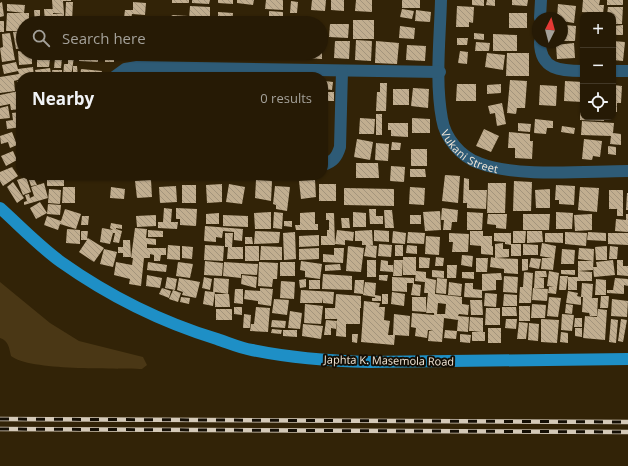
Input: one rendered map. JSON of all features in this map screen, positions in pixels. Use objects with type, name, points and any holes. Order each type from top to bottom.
[{"type":"main road","name":"Japhta K. Masemola Road","points":[[0,208],[60,261],[104,290],[150,314],[187,330],[250,350],[327,361],[369,362],[628,359]]},
{"type":"street","name":"Vukani Street","points":[[441,0],[440,72],[442,120],[449,137],[462,154],[479,163],[528,172],[628,171]]},
{"type":"street","points":[[540,12],[541,0]]},
{"type":"street","points":[[540,48],[541,55],[545,62],[554,68],[568,71],[580,71]]},
{"type":"street","points":[[121,72],[125,69],[138,67],[440,72]]},
{"type":"street","points":[[328,163],[337,155],[340,147],[342,71]]},
{"type":"street","points":[[616,71],[628,71]]},
{"type":"shaded area","points":[[0,282],[50,323],[79,341],[143,357],[147,365],[142,369],[73,368],[35,364],[21,361],[11,356],[7,343],[0,338]]},
{"type":"building","points":[[52,0],[71,1],[63,1],[64,13],[53,13]]},
{"type":"building","points":[[172,0],[189,0],[189,3],[172,3]]},
{"type":"building","points":[[192,0],[210,0],[209,4],[192,3]]},
{"type":"building","points":[[218,0],[233,0],[233,4],[218,3]]},
{"type":"building","points":[[237,0],[254,0],[253,5],[237,3]]},
{"type":"building","points":[[266,0],[283,0],[283,10],[265,9]]},
{"type":"building","points":[[312,0],[326,0],[325,11],[311,10]]},
{"type":"building","points":[[331,0],[344,0],[344,11],[331,10]]},
{"type":"building","points":[[356,0],[372,0],[372,12],[355,11]]},
{"type":"building","points":[[402,0],[420,0],[420,8],[402,8]]},
{"type":"building","points":[[472,0],[484,0],[484,6],[472,5]]},
{"type":"building","points":[[487,0],[495,0],[495,6],[486,5]]},
{"type":"building","points":[[512,0],[528,0],[527,6],[512,5]]},
{"type":"building","points":[[583,0],[600,0],[599,5],[604,5],[603,12],[582,12]]},
{"type":"building","points":[[607,0],[623,0],[623,5],[607,5]]},
{"type":"building","points":[[291,1],[298,2],[297,13],[290,13]]},
{"type":"building","points":[[2,2],[4,16],[0,17],[0,3]]},
{"type":"building","points":[[66,2],[73,2],[72,16],[65,16]]},
{"type":"building","points":[[133,2],[146,3],[145,15],[132,14],[132,16],[124,16],[125,10],[133,10]]},
{"type":"building","points":[[7,4],[25,5],[24,13],[7,11]]},
{"type":"building","points":[[558,4],[576,6],[574,23],[568,22],[568,12],[557,12]]},
{"type":"building","points":[[190,6],[210,7],[210,16],[189,16]]},
{"type":"building","points":[[457,6],[474,7],[473,23],[469,22],[469,27],[456,27]]},
{"type":"building","points":[[608,7],[623,7],[622,24],[616,24],[616,12],[607,12]]},
{"type":"building","points":[[44,9],[53,9],[53,14],[64,13],[64,16],[45,16]]},
{"type":"building","points":[[402,9],[414,11],[412,19],[400,17]]},
{"type":"building","points":[[34,10],[40,10],[40,16],[34,16]]},
{"type":"building","points":[[416,10],[431,12],[430,22],[415,21]]},
{"type":"building","points":[[269,11],[283,12],[283,16],[269,16]]},
{"type":"building","points":[[218,12],[233,13],[233,16],[218,16]]},
{"type":"building","points":[[7,13],[29,13],[29,16],[16,16],[16,31],[6,31]]},
{"type":"building","points":[[509,13],[527,13],[527,28],[509,28]]},
{"type":"building","points":[[353,20],[374,20],[374,39],[353,39]]},
{"type":"building","points":[[0,21],[4,21],[4,32],[0,32]]},
{"type":"building","points":[[330,24],[349,24],[348,38],[329,37]]},
{"type":"building","points":[[568,25],[576,26],[575,41],[568,41]]},
{"type":"building","points":[[623,25],[623,35],[616,35],[616,26]]},
{"type":"building","points":[[400,26],[415,28],[414,39],[399,38]]},
{"type":"building","points":[[13,32],[16,32],[16,49]]},
{"type":"building","points":[[10,33],[15,60],[2,62],[0,48],[3,47],[2,34]]},
{"type":"building","points":[[474,33],[484,34],[484,40],[474,39]]},
{"type":"building","points":[[493,34],[517,35],[517,51],[493,51]]},
{"type":"building","points":[[457,38],[468,38],[467,45],[457,45]]},
{"type":"building","points":[[356,40],[372,41],[371,61],[355,60]]},
{"type":"building","points":[[335,41],[350,41],[349,59],[334,58]]},
{"type":"building","points":[[376,41],[399,43],[397,64],[375,63]]},
{"type":"building","points":[[616,41],[625,42],[623,61],[616,60]]},
{"type":"building","points":[[476,42],[490,43],[489,51],[475,51]]},
{"type":"building","points":[[574,43],[575,58],[557,59],[556,48],[568,48],[568,44]]},
{"type":"building","points":[[407,45],[426,46],[425,61],[406,60]]},
{"type":"building","points":[[460,51],[468,52],[467,64],[458,63]]},
{"type":"building","points":[[487,53],[505,55],[503,70],[485,67]]},
{"type":"building","points":[[507,53],[529,53],[529,76],[506,76]]},
{"type":"building","points":[[19,60],[32,60],[32,64],[19,65]]},
{"type":"building","points":[[37,60],[50,60],[49,67],[37,67]]},
{"type":"building","points":[[55,60],[62,60],[61,68],[54,68]]},
{"type":"building","points":[[68,60],[74,60],[72,72],[63,72],[64,64],[68,64]]},
{"type":"building","points":[[98,60],[98,62],[79,61]]},
{"type":"building","points":[[105,60],[114,60],[114,62],[105,62]]},
{"type":"building","points":[[16,62],[18,69],[33,67],[34,72],[18,71],[4,74],[2,65]]},
{"type":"building","points":[[73,66],[77,66],[78,72],[73,72]]},
{"type":"building","points":[[50,68],[51,72],[35,72],[35,70]]},
{"type":"building","points":[[81,69],[102,71],[102,72],[81,72]]},
{"type":"building","points":[[52,70],[62,70],[62,72],[52,72]]},
{"type":"building","points":[[16,74],[16,80],[14,81],[15,91],[0,93],[0,77]]},
{"type":"building","points":[[510,80],[527,81],[525,108],[517,108],[516,114],[507,113]]},
{"type":"building","points":[[328,81],[333,82],[332,90],[328,90]]},
{"type":"building","points":[[565,81],[580,82],[580,102],[564,101]]},
{"type":"building","points":[[380,83],[387,83],[386,111],[376,111],[377,92],[380,92]]},
{"type":"building","points":[[457,84],[476,84],[476,101],[456,101]]},
{"type":"building","points":[[501,84],[501,93],[487,94],[487,85]]},
{"type":"building","points":[[540,85],[557,86],[556,106],[539,105]]},
{"type":"building","points":[[616,85],[622,86],[621,103],[617,103],[617,112]]},
{"type":"building","points":[[413,88],[429,89],[428,108],[411,106]]},
{"type":"building","points":[[393,89],[409,89],[409,105],[393,105]]},
{"type":"building","points":[[16,92],[16,110],[11,110],[10,104],[0,106],[0,95]]},
{"type":"building","points":[[328,92],[334,92],[334,101],[328,101]]},
{"type":"building","points":[[502,103],[506,124],[497,126],[495,113],[490,114],[488,106]]},
{"type":"building","points":[[8,106],[10,118],[0,119],[0,108]]},
{"type":"building","points":[[12,113],[16,113],[16,128],[7,129],[6,121],[13,120]]},
{"type":"building","points":[[376,114],[382,114],[382,135],[376,135]]},
{"type":"building","points":[[360,118],[375,119],[374,134],[359,134]]},
{"type":"building","points":[[412,118],[430,119],[430,133],[412,133]]},
{"type":"building","points":[[535,119],[553,121],[553,128],[547,128],[546,134],[534,133]]},
{"type":"building","points":[[580,120],[604,120],[604,121]]},
{"type":"building","points":[[582,121],[614,123],[613,133],[621,134],[621,145],[610,144],[611,136],[581,135]]},
{"type":"building","points":[[388,123],[408,123],[408,137],[391,136],[391,130],[388,130]]},
{"type":"building","points":[[518,123],[531,124],[530,132],[518,131]]},
{"type":"building","points":[[562,126],[575,128],[574,134],[561,132]]},
{"type":"building","points":[[484,129],[499,136],[491,152],[476,146]]},
{"type":"building","points":[[12,132],[16,145],[10,148],[8,142],[1,144],[0,136]]},
{"type":"building","points":[[509,132],[530,134],[530,141],[533,141],[532,159],[515,158],[515,148],[508,148]]},
{"type":"building","points":[[357,139],[373,142],[370,160],[354,157]]},
{"type":"building","points":[[584,139],[602,141],[600,157],[593,156],[592,160],[582,159]]},
{"type":"building","points":[[392,142],[401,143],[400,150],[391,150]]},
{"type":"building","points":[[376,143],[389,144],[388,161],[375,160]]},
{"type":"building","points":[[608,146],[616,147],[616,155],[608,154]]},
{"type":"building","points":[[411,149],[427,149],[427,166],[411,166]]},
{"type":"building","points":[[13,151],[16,161],[6,166],[1,156]]},
{"type":"building","points":[[356,163],[378,163],[379,178],[356,178]]},
{"type":"building","points":[[391,166],[405,167],[404,182],[390,181]]},
{"type":"building","points":[[12,167],[16,173],[16,177],[3,186],[0,181],[0,172]]},
{"type":"building","points":[[410,169],[425,169],[426,177],[410,177]]},
{"type":"building","points":[[445,175],[460,176],[458,203],[442,201]]},
{"type":"building","points":[[464,178],[469,179],[469,190],[487,190],[486,209],[467,208],[467,203],[463,203]]},
{"type":"building","points":[[17,180],[27,180],[31,192],[23,195]]},
{"type":"building","points":[[29,180],[34,180],[37,185],[31,186]]},
{"type":"building","points":[[47,180],[64,180],[64,186],[47,186]]},
{"type":"building","points":[[151,180],[152,197],[137,198],[135,181]]},
{"type":"building","points":[[256,180],[272,181],[271,201],[255,198]]},
{"type":"building","points":[[315,180],[316,197],[301,199],[299,181]]},
{"type":"building","points":[[514,181],[532,182],[531,211],[513,211]]},
{"type":"building","points":[[13,182],[24,198],[17,203],[7,187]]},
{"type":"building","points":[[44,183],[48,198],[24,205],[24,202],[27,201],[25,195],[29,194],[30,198],[34,196],[31,187]]},
{"type":"building","points":[[488,183],[506,183],[505,213],[487,213]]},
{"type":"building","points":[[222,184],[222,202],[207,203],[206,185]]},
{"type":"building","points":[[229,184],[245,187],[242,204],[226,202]]},
{"type":"building","points":[[319,184],[336,184],[336,201],[319,201]]},
{"type":"building","points":[[182,185],[196,185],[196,203],[182,203]]},
{"type":"building","points":[[556,185],[575,186],[574,205],[559,204],[559,200],[555,200]]},
{"type":"building","points":[[176,186],[177,202],[160,203],[159,187]]},
{"type":"building","points":[[275,186],[290,187],[287,211],[276,209],[276,205],[273,204]]},
{"type":"building","points":[[63,187],[75,187],[75,203],[62,203]]},
{"type":"building","points":[[111,187],[125,189],[124,199],[110,198]]},
{"type":"building","points":[[410,187],[425,188],[424,205],[409,204]]},
{"type":"building","points":[[580,187],[599,188],[597,212],[578,210]]},
{"type":"building","points":[[344,188],[394,189],[394,206],[344,205]]},
{"type":"building","points":[[49,189],[61,190],[60,204],[48,203]]},
{"type":"building","points":[[550,189],[550,208],[536,208],[535,190]]},
{"type":"building","points":[[609,190],[623,190],[623,216],[617,216],[617,209],[609,209]]},
{"type":"building","points":[[627,193],[628,210],[626,210]]},
{"type":"building","points":[[40,202],[47,213],[36,219],[30,208]]},
{"type":"building","points":[[48,204],[61,205],[60,215],[47,214]]},
{"type":"building","points":[[164,208],[172,209],[171,222],[178,222],[177,229],[158,228],[158,222],[163,222]]},
{"type":"building","points":[[176,208],[197,209],[196,226],[180,225],[180,219],[176,219]]},
{"type":"building","points":[[442,208],[458,210],[457,222],[452,222],[451,230],[443,230],[444,220],[441,220]]},
{"type":"building","points":[[65,209],[81,214],[76,229],[60,224],[58,230],[44,225],[47,216],[61,221]]},
{"type":"building","points":[[369,209],[376,209],[376,216],[383,216],[383,224],[370,224]]},
{"type":"building","points":[[384,210],[392,210],[394,228],[385,228]]},
{"type":"building","points":[[440,211],[441,230],[425,231],[423,212]]},
{"type":"building","points":[[271,212],[271,229],[255,229],[254,213]]},
{"type":"building","points":[[274,212],[283,213],[282,229],[273,228]]},
{"type":"building","points":[[315,212],[315,224],[318,224],[318,230],[296,230],[295,225],[300,225],[300,213]]},
{"type":"building","points":[[353,212],[366,213],[366,227],[353,227]]},
{"type":"building","points":[[467,212],[483,213],[482,230],[467,230]]},
{"type":"building","points":[[556,212],[573,213],[572,229],[556,229]]},
{"type":"building","points":[[219,213],[219,224],[206,224],[206,214]]},
{"type":"building","points":[[326,213],[334,213],[335,245],[321,245],[321,236],[327,236],[327,230],[329,230],[329,220],[326,220]]},
{"type":"building","points":[[488,214],[507,214],[506,229],[496,228],[496,225],[487,224]]},
{"type":"building","points":[[523,214],[550,214],[549,230],[523,230]]},
{"type":"building","points":[[592,214],[592,230],[575,231],[574,215]]},
{"type":"building","points":[[626,214],[628,214],[628,232],[615,231],[616,219],[626,220]]},
{"type":"building","points":[[156,215],[156,226],[137,227],[136,216]]},
{"type":"building","points":[[223,215],[248,216],[248,227],[223,226]]},
{"type":"building","points":[[410,215],[421,215],[421,224],[410,224]]},
{"type":"building","points":[[82,216],[89,216],[88,225],[81,225]]},
{"type":"building","points":[[341,218],[349,218],[350,228],[342,228]]},
{"type":"building","points":[[284,221],[292,221],[292,227],[284,226]]},
{"type":"building","points":[[111,223],[122,225],[122,229],[116,228],[122,231],[119,243],[113,242],[115,233],[113,233],[110,244],[100,242],[102,228],[113,230],[110,228]]},
{"type":"building","points":[[205,226],[243,229],[242,241],[234,240],[234,232],[223,231],[222,238],[216,237],[216,242],[204,241]]},
{"type":"building","points":[[135,228],[147,229],[146,238],[156,239],[156,245],[147,244],[147,248],[166,248],[166,255],[161,255],[160,261],[154,261],[154,255],[150,254],[150,258],[144,258],[141,286],[129,284],[130,279],[114,275],[116,262],[132,265],[133,258],[131,258]]},
{"type":"building","points":[[67,229],[80,230],[80,244],[66,243]]},
{"type":"building","points":[[148,230],[163,231],[163,237],[148,237]]},
{"type":"building","points":[[337,230],[354,232],[353,241],[345,240],[345,245],[335,244]]},
{"type":"building","points":[[372,230],[373,245],[369,245],[377,246],[376,258],[364,256],[366,245],[362,245],[362,241],[355,241],[355,231]]},
{"type":"building","points":[[374,230],[389,231],[389,242],[374,241]]},
{"type":"building","points":[[81,231],[88,231],[87,239],[88,238],[104,248],[94,262],[79,252],[87,240],[81,240]]},
{"type":"building","points":[[255,231],[280,232],[279,243],[254,244]]},
{"type":"building","points":[[393,231],[406,233],[405,244],[392,243]]},
{"type":"building","points":[[470,231],[483,231],[483,236],[492,236],[493,255],[481,254],[481,246],[470,245]]},
{"type":"building","points":[[513,231],[526,231],[525,243],[513,243]]},
{"type":"building","points":[[527,231],[542,231],[543,242],[527,243]]},
{"type":"building","points":[[295,232],[296,259],[284,260],[283,233]]},
{"type":"building","points":[[408,232],[425,233],[424,244],[407,243]]},
{"type":"building","points":[[565,232],[587,233],[586,246],[565,244]]},
{"type":"building","points":[[588,232],[606,233],[606,241],[587,240]]},
{"type":"building","points":[[225,233],[233,233],[232,247],[243,247],[243,259],[227,259],[228,247],[225,247]]},
{"type":"building","points":[[449,233],[469,234],[468,252],[452,252],[453,242],[449,242]]},
{"type":"building","points":[[494,233],[511,233],[511,245],[505,244],[505,242],[494,241]]},
{"type":"building","points":[[545,233],[563,233],[563,243],[545,242]]},
{"type":"building","points":[[608,233],[628,233],[628,245],[608,244]]},
{"type":"building","points":[[319,235],[319,246],[299,247],[299,236]]},
{"type":"building","points":[[426,236],[440,237],[439,255],[425,254]]},
{"type":"building","points":[[245,237],[252,237],[253,244],[245,244]]},
{"type":"building","points":[[123,240],[130,240],[131,257],[123,257],[123,253],[118,253],[118,247],[123,247]]},
{"type":"building","points":[[503,243],[503,249],[509,249],[509,257],[496,258],[518,259],[518,274],[504,273],[504,269],[490,267],[491,257],[495,258],[495,244]]},
{"type":"building","points":[[542,243],[556,246],[553,270],[541,269],[542,258],[552,258],[540,256]]},
{"type":"building","points":[[379,244],[392,245],[391,257],[378,256]]},
{"type":"building","points":[[511,244],[521,244],[521,256],[511,256]]},
{"type":"building","points":[[523,244],[538,245],[538,255],[523,255]]},
{"type":"building","points":[[168,245],[180,246],[180,260],[167,259]]},
{"type":"building","points":[[205,245],[224,246],[223,261],[204,260]]},
{"type":"building","points":[[395,245],[403,245],[403,256],[395,256]]},
{"type":"building","points":[[407,245],[417,246],[417,254],[406,253]]},
{"type":"building","points":[[182,246],[193,247],[192,259],[182,258]]},
{"type":"building","points":[[245,246],[259,246],[259,261],[245,261]]},
{"type":"building","points":[[261,246],[282,247],[282,260],[260,260]]},
{"type":"building","points":[[348,246],[364,248],[361,272],[346,271]]},
{"type":"building","points":[[607,246],[607,260],[596,260],[595,247]]},
{"type":"building","points":[[610,246],[618,247],[617,259],[609,259]]},
{"type":"building","points":[[319,248],[319,259],[299,260],[299,249]]},
{"type":"building","points":[[334,248],[344,248],[343,263],[323,262],[323,254],[334,255]]},
{"type":"building","points":[[579,248],[594,249],[593,270],[578,271],[578,261],[593,261],[578,259]]},
{"type":"building","points":[[104,249],[117,252],[113,267],[100,264]]},
{"type":"building","points":[[562,249],[575,250],[574,264],[561,264]]},
{"type":"building","points":[[462,255],[473,256],[472,267],[461,265]]},
{"type":"building","points":[[403,257],[416,257],[416,275],[403,275]]},
{"type":"building","points":[[419,257],[430,258],[429,268],[419,268]]},
{"type":"building","points":[[436,257],[444,258],[443,266],[435,266]]},
{"type":"building","points":[[476,258],[488,258],[487,272],[476,272]]},
{"type":"building","points":[[531,258],[541,259],[539,269],[529,267]]},
{"type":"building","points":[[522,259],[528,259],[528,270],[522,271]]},
{"type":"building","points":[[367,260],[376,260],[376,277],[367,277]]},
{"type":"building","points":[[381,260],[388,261],[388,265],[393,265],[393,272],[380,271]]},
{"type":"building","points":[[394,260],[403,260],[402,276],[393,276]]},
{"type":"building","points":[[613,260],[615,275],[594,277],[593,267],[597,267],[596,262]]},
{"type":"building","points":[[617,260],[623,260],[623,266],[628,266],[628,276],[617,275]]},
{"type":"building","points":[[205,261],[223,263],[222,276],[204,275]]},
{"type":"building","points":[[301,261],[322,264],[320,279],[305,277],[305,271],[300,270]]},
{"type":"building","points":[[148,262],[167,265],[166,272],[147,270]]},
{"type":"building","points":[[178,262],[193,264],[190,278],[176,276]]},
{"type":"building","points":[[224,262],[258,264],[257,275],[241,274],[241,278],[223,276]]},
{"type":"building","points":[[259,262],[278,263],[277,279],[273,279],[272,287],[258,286]]},
{"type":"building","points":[[280,262],[295,262],[295,276],[280,276]]},
{"type":"building","points":[[340,264],[341,270],[325,271],[325,265]]},
{"type":"building","points":[[447,265],[457,265],[456,278],[447,278]]},
{"type":"building","points":[[432,270],[444,271],[444,278],[432,277]]},
{"type":"building","points":[[561,270],[575,270],[575,275],[561,274]]},
{"type":"building","points":[[416,271],[426,272],[426,278],[436,280],[435,294],[462,297],[462,304],[469,305],[468,315],[459,314],[458,316],[469,317],[468,332],[457,331],[458,320],[444,318],[442,342],[428,341],[429,331],[433,330],[428,330],[427,338],[415,336],[416,328],[411,327],[412,313],[434,315],[434,313],[426,313],[428,293],[424,293],[425,282],[415,281]],"holes":[[[438,303],[446,304],[445,314],[437,314]]]},
{"type":"building","points":[[535,271],[546,271],[547,277],[538,277],[544,278],[544,288],[534,288]]},
{"type":"building","points":[[549,271],[559,273],[556,294],[548,293],[549,287],[554,287],[547,286]]},
{"type":"building","points":[[578,271],[592,272],[592,281],[577,281],[577,290],[568,290],[568,277],[578,277]]},
{"type":"building","points":[[462,272],[474,272],[474,279],[462,278]]},
{"type":"building","points":[[524,272],[533,273],[531,303],[519,303],[520,287],[523,287]]},
{"type":"building","points":[[501,273],[502,280],[496,280],[496,290],[482,291],[482,274]]},
{"type":"building","points":[[323,274],[352,276],[352,290],[322,289]]},
{"type":"building","points":[[147,275],[162,278],[160,288],[146,286]]},
{"type":"building","points":[[242,275],[257,277],[256,288],[241,284]]},
{"type":"building","points":[[379,275],[388,275],[387,281],[379,280]]},
{"type":"building","points":[[504,276],[518,277],[517,293],[503,292]]},
{"type":"building","points":[[560,276],[568,276],[566,290],[559,290]]},
{"type":"building","points":[[167,277],[177,279],[175,290],[165,288]]},
{"type":"building","points":[[204,277],[212,279],[210,290],[202,288]]},
{"type":"building","points":[[392,277],[414,278],[414,284],[421,285],[420,296],[411,295],[413,283],[407,283],[407,292],[392,291]]},
{"type":"building","points":[[179,278],[200,282],[196,298],[182,295],[183,292],[177,290]]},
{"type":"building","points":[[214,278],[229,279],[228,294],[215,292],[213,306],[203,304],[205,291],[213,292]]},
{"type":"building","points":[[437,278],[447,279],[446,294],[436,293]]},
{"type":"building","points":[[615,278],[628,279],[628,286],[624,285],[624,294],[607,293],[607,290],[613,290]]},
{"type":"building","points":[[306,279],[306,287],[300,288],[299,280]]},
{"type":"building","points":[[596,279],[606,280],[606,295],[595,295]]},
{"type":"building","points":[[309,280],[320,280],[320,289],[309,289]]},
{"type":"building","points":[[355,280],[364,280],[363,294],[354,293]]},
{"type":"building","points":[[281,281],[295,282],[294,299],[280,298]]},
{"type":"building","points":[[365,282],[376,283],[375,295],[381,296],[381,301],[372,301],[372,298],[375,297],[363,295]]},
{"type":"building","points":[[449,282],[462,284],[461,296],[448,295]]},
{"type":"building","points":[[465,283],[473,283],[473,289],[482,290],[482,298],[464,297]]},
{"type":"building","points":[[582,283],[593,284],[592,298],[598,298],[597,316],[590,316],[589,313],[582,312],[583,297],[581,297]]},
{"type":"building","points":[[162,288],[171,291],[169,298],[159,294]]},
{"type":"building","points":[[260,288],[273,289],[271,306],[258,304],[258,301],[244,299],[245,290],[260,291]]},
{"type":"building","points":[[533,288],[548,289],[547,301],[532,300]]},
{"type":"building","points":[[235,289],[243,289],[243,304],[234,303]]},
{"type":"building","points":[[173,290],[181,293],[178,302],[169,299]]},
{"type":"building","points":[[301,290],[334,292],[333,304],[323,303],[323,298],[322,303],[300,303]]},
{"type":"building","points":[[568,291],[578,293],[577,296],[581,297],[581,305],[566,303]]},
{"type":"building","points":[[392,292],[405,294],[404,306],[391,304]]},
{"type":"building","points":[[485,293],[497,294],[496,307],[484,306]]},
{"type":"building","points":[[215,294],[229,294],[230,307],[215,307]]},
{"type":"building","points":[[336,294],[361,296],[360,324],[346,324],[346,337],[336,336],[337,319],[325,319],[325,308],[335,308]]},
{"type":"building","points":[[382,294],[388,294],[388,304],[382,304]]},
{"type":"building","points":[[504,294],[517,295],[517,306],[503,306]]},
{"type":"building","points":[[601,296],[609,296],[608,308],[600,308]]},
{"type":"building","points":[[181,297],[190,298],[189,304],[180,302]]},
{"type":"building","points":[[412,297],[426,297],[426,312],[412,311]]},
{"type":"building","points":[[549,297],[561,298],[558,317],[547,316]]},
{"type":"building","points":[[274,299],[289,300],[287,315],[272,313]]},
{"type":"building","points":[[612,299],[628,301],[627,317],[611,316]]},
{"type":"building","points":[[470,300],[482,300],[483,315],[471,315]]},
{"type":"building","points":[[364,301],[380,303],[379,307],[385,307],[384,320],[390,321],[388,335],[393,335],[394,314],[410,316],[409,336],[395,335],[394,345],[361,342]]},
{"type":"building","points":[[305,304],[323,306],[321,324],[304,323]]},
{"type":"building","points":[[532,304],[546,305],[545,318],[531,318]]},
{"type":"building","points":[[566,304],[573,305],[572,314],[565,313]]},
{"type":"building","points":[[519,306],[530,306],[530,321],[519,321]]},
{"type":"building","points":[[234,307],[242,307],[242,315],[234,314]]},
{"type":"building","points":[[256,307],[270,308],[268,332],[250,331],[251,324],[254,324]]},
{"type":"building","points":[[502,307],[516,307],[517,316],[502,316]]},
{"type":"building","points":[[486,308],[500,308],[500,325],[485,325]]},
{"type":"building","points":[[216,309],[232,309],[232,320],[216,320]]},
{"type":"building","points":[[598,309],[607,310],[605,340],[583,338],[585,316],[597,317]]},
{"type":"building","points":[[290,311],[302,313],[300,329],[288,328]]},
{"type":"building","points":[[244,314],[251,315],[250,328],[243,328]]},
{"type":"building","points":[[562,314],[574,315],[572,331],[561,330]]},
{"type":"building","points":[[470,317],[483,318],[483,332],[485,332],[485,341],[472,341],[472,332],[481,331],[469,331]]},
{"type":"building","points":[[575,318],[582,318],[582,327],[574,327]]},
{"type":"building","points":[[506,319],[517,319],[516,329],[505,328]]},
{"type":"building","points":[[541,319],[559,320],[557,343],[541,342]]},
{"type":"building","points":[[611,319],[618,320],[616,343],[609,342]]},
{"type":"building","points":[[621,319],[627,320],[623,342],[618,341]]},
{"type":"building","points":[[272,320],[286,321],[285,328],[271,327]]},
{"type":"building","points":[[326,320],[337,321],[336,329],[331,328],[331,335],[324,335]]},
{"type":"building","points":[[519,322],[528,323],[526,339],[517,339]]},
{"type":"building","points":[[529,323],[539,324],[538,341],[528,340]]},
{"type":"building","points":[[303,324],[323,326],[321,339],[302,336]]},
{"type":"building","points":[[488,328],[501,328],[501,343],[488,343]]},
{"type":"building","points":[[575,328],[582,328],[582,337],[575,336]]},
{"type":"building","points":[[272,329],[282,330],[281,334],[271,333]]},
{"type":"building","points":[[283,330],[297,330],[297,337],[283,336]]},
{"type":"building","points":[[445,330],[457,331],[456,339],[444,338]]},
{"type":"building","points":[[561,332],[568,333],[568,343],[560,342]]},
{"type":"building","points":[[352,334],[358,334],[357,343],[352,342]]},
{"type":"building","points":[[460,334],[471,335],[470,343],[460,342]]},
{"type":"railway","points":[[0,419],[628,422]]},
{"type":"railway","points":[[0,429],[628,432]]}]
